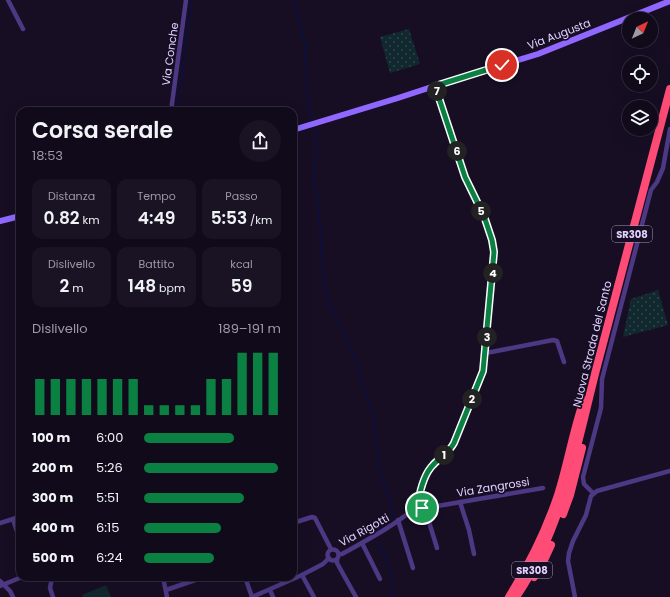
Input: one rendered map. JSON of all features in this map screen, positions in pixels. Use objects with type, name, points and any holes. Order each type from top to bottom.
[{"type":"highway","name":"Nuova Strada del Santo","points":[[516,597],[546,542],[563,496],[670,89]]},
{"type":"highway","points":[[509,597],[532,557],[546,528],[558,494],[584,399],[594,380]]},
{"type":"highway","points":[[523,597],[545,558],[570,495],[593,404],[594,380]]},
{"type":"street","points":[[8,0],[23,29]]},
{"type":"street","name":"Via Conche","points":[[171,107],[186,0]]},
{"type":"street","name":"Via Augusta","points":[[297,129],[538,54],[670,1]]},
{"type":"street","points":[[435,86],[465,177],[484,216],[493,246],[493,265],[486,353],[483,371],[454,443],[448,453],[432,465],[423,482],[421,506],[426,512],[437,548]]},
{"type":"street","points":[[595,492],[584,484],[583,481],[601,408],[602,379],[651,190],[657,182],[664,162],[670,129]]},
{"type":"street","points":[[0,221],[16,217]]},
{"type":"street","points":[[486,353],[553,340],[557,341],[564,362]]},
{"type":"street","points":[[576,597],[568,561],[569,553],[573,541],[586,515],[591,496],[595,492],[670,472]]},
{"type":"street","name":"Via Zangrossi","points":[[421,506],[460,502],[542,488]]},
{"type":"street","points":[[460,502],[469,530],[474,554]]},
{"type":"street","name":"Via Rigotti","points":[[338,556],[362,543],[421,506]]},
{"type":"street","points":[[297,522],[312,517],[315,518],[331,549],[336,550],[338,563],[356,597]]},
{"type":"street","points":[[0,523],[16,518]]},
{"type":"street","points":[[12,519],[16,530]]},
{"type":"street","points":[[398,520],[413,568]]},
{"type":"street","points":[[362,543],[380,580]]},
{"type":"street","points":[[297,576],[323,564],[329,558],[328,554],[331,549]]},
{"type":"street","points":[[329,558],[334,560],[338,556]]},
{"type":"street","points":[[302,574],[314,597]]},
{"type":"street","points":[[1,584],[16,579]]},
{"type":"street","points":[[51,581],[50,588],[53,597]]},
{"type":"street","points":[[164,581],[167,597]]},
{"type":"street","points":[[166,590],[192,581]]},
{"type":"street","points":[[246,581],[252,597],[288,581]]},
{"type":"street","points":[[1,584],[10,591],[13,597]]},
{"type":"street","points":[[270,590],[273,597]]},
{"type":"green space","points":[[409,29],[420,64],[390,73],[380,37]]},
{"type":"green space","points":[[658,290],[668,325],[623,337],[631,299]]},
{"type":"green space","points":[[106,585],[111,597],[83,597],[82,595]]},
{"type":"waterway","points":[[178,107],[192,0]]},
{"type":"waterway","points":[[293,0],[305,44],[308,100],[312,122]]},
{"type":"waterway","points":[[297,126],[301,125]]},
{"type":"waterway","points":[[313,126],[316,136],[317,151],[313,180],[318,199],[324,281],[327,298],[357,361],[360,377],[374,417],[379,468],[392,508],[393,518],[376,531]]},
{"type":"waterway","points":[[378,540],[387,560],[391,575],[393,590],[392,597]]},
{"type":"route","points":[[422,508],[423,505],[418,503],[423,482],[432,465],[448,453],[454,443],[483,371],[486,353],[494,252],[492,240],[484,216],[465,177],[435,86],[502,65]]}]
